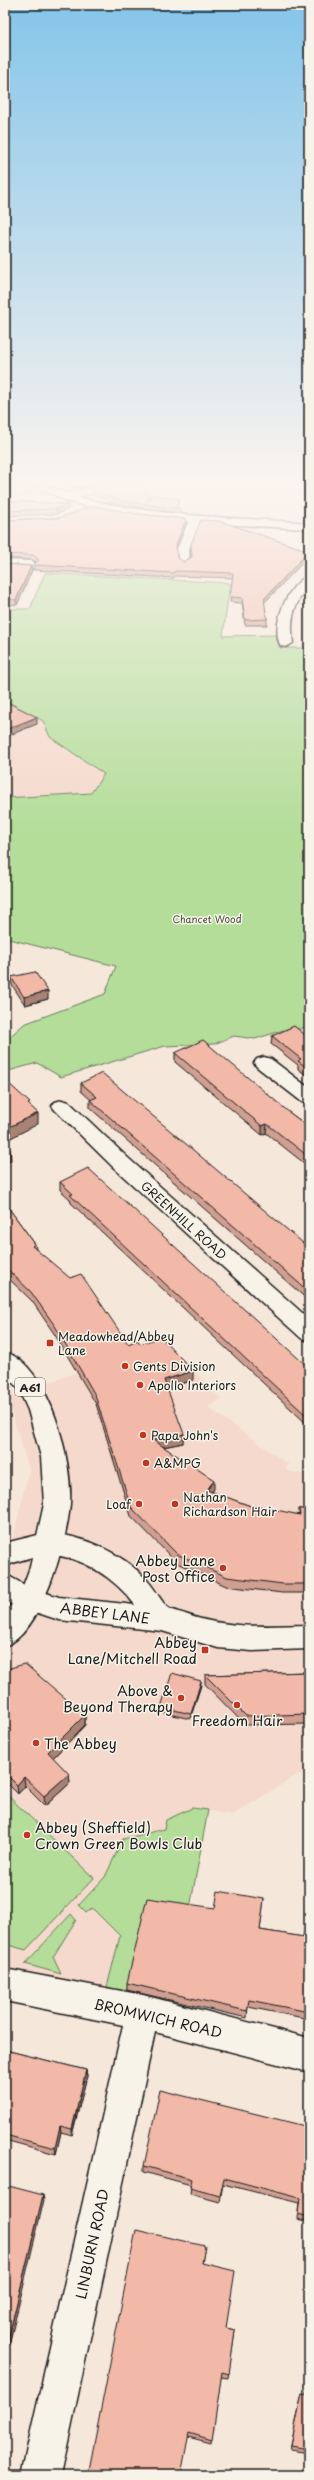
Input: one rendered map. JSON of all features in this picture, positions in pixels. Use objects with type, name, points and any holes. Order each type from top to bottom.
[{"type":"main road","points":[[286,643],[286,616],[291,602]]},
{"type":"main road","points":[[264,1063],[309,1098]]},
{"type":"main road","name":"GREENHILL ROAD","points":[[62,1106],[120,1162],[309,1332]]},
{"type":"main road","name":"A61","points":[[5,1362],[28,1383],[44,1421],[54,1457],[57,1504],[50,1542],[31,1600],[5,1634]]},
{"type":"main road","name":"ABBEY LANE","points":[[5,1555],[31,1544],[50,1542],[68,1544],[96,1558],[131,1580],[162,1620]]},
{"type":"main road","name":"ABBEY LANE","points":[[5,1586],[13,1593],[31,1600],[72,1611],[162,1620],[197,1632],[218,1636],[309,1636]]},
{"type":"main road","name":"BROMWICH ROAD","points":[[5,1985],[143,2012],[309,2055]]},
{"type":"main road","name":"LINBURN ROAD","points":[[41,2475],[143,2012]]},
{"type":"shaded area","points":[[5,700],[43,721],[50,737],[104,774],[91,793],[5,798]]},
{"type":"shaded area","points":[[164,1340],[221,1399],[208,1407],[289,1465],[285,1468],[288,1471],[309,1475],[309,1772],[297,1775],[233,1815],[192,1808],[144,1922],[126,1992],[5,1985],[5,1555],[14,1535],[29,1469],[7,1398]]},
{"type":"green space","name":"Chancet Wood","points":[[33,602],[228,602],[223,636],[275,635],[280,648],[309,648],[309,1026],[299,1029],[293,1027],[255,1039],[234,1036],[214,1044],[165,1046],[61,1077],[37,1063],[5,1072],[5,1041],[24,1024],[105,994],[116,966],[5,938],[5,798],[91,793],[104,774],[50,737],[43,721],[5,700],[5,609],[30,609]]},
{"type":"green space","name":"Abbey (Sheffield) Crown Green Bowls Club","points":[[5,1793],[94,1878],[26,1950],[5,1944]]},
{"type":"green space","points":[[192,1808],[208,1810],[186,1930],[144,1922],[126,1993],[107,1987],[120,1936],[93,1909],[86,1912],[79,1905],[105,1877],[123,1839],[164,1829],[166,1820]]},
{"type":"green space","points":[[71,1914],[76,1920],[53,1957],[61,1974],[25,1964]]},
{"type":"building","points":[[243,602],[264,602],[267,619],[245,620]]},
{"type":"building","points":[[5,701],[37,717],[5,730]]},
{"type":"building","points":[[35,972],[48,991],[24,997],[11,977]]},
{"type":"building","points":[[294,1026],[309,1038],[309,1069],[298,1061],[301,1059],[272,1036]]},
{"type":"building","points":[[203,1040],[290,1113],[309,1127],[309,1157],[267,1124],[262,1126],[175,1053]]},
{"type":"building","points":[[102,1073],[309,1248],[309,1292],[90,1100],[97,1097],[81,1083]]},
{"type":"building","points":[[5,1080],[30,1103],[28,1104],[38,1113],[5,1129]]},
{"type":"building","points":[[5,1144],[10,1149],[5,1151]]},
{"type":"building","points":[[88,1168],[309,1368],[309,1418],[70,1195],[73,1194],[60,1182]]},
{"type":"building","points":[[5,1203],[35,1244],[32,1246],[70,1278],[81,1274],[128,1344],[138,1340],[140,1344],[161,1337],[193,1371],[164,1380],[184,1434],[153,1440],[214,1480],[207,1490],[256,1508],[257,1506],[300,1515],[299,1509],[309,1509],[309,1584],[283,1584],[227,1577],[177,1554],[131,1507],[95,1395],[55,1326],[31,1292],[5,1267]]},
{"type":"building","name":"The Abbey","points":[[25,1664],[85,1715],[48,1752],[69,1774],[44,1796],[24,1777],[17,1785],[5,1773],[5,1672],[10,1668]]},
{"type":"building","points":[[309,1672],[309,1714],[246,1716],[205,1675]]},
{"type":"building","name":"Above & Beyond Therapy","points":[[172,1673],[201,1681],[191,1714],[161,1707]]},
{"type":"building","points":[[218,1891],[264,1899],[260,1930],[304,1937],[306,1919],[309,1919],[309,2012],[249,2000],[247,2011],[127,1983],[147,1898],[215,1908]]},
{"type":"building","points":[[5,2050],[86,2070],[72,2129],[60,2126],[55,2148],[5,2135]]},
{"type":"building","points":[[160,2090],[309,2127],[309,2217],[298,2214],[300,2198],[224,2178],[220,2196],[190,2188],[192,2179],[144,2166]]},
{"type":"building","points":[[5,2185],[43,2195],[5,2352]]},
{"type":"building","points":[[136,2230],[205,2246],[202,2263],[235,2271],[226,2328],[235,2330],[229,2374],[222,2372],[212,2440],[189,2433],[181,2475],[88,2475]]},
{"type":"building","points":[[309,2374],[309,2449],[291,2446],[302,2394],[307,2396]]},
{"type":"place","name":"Meadowhead/Abbey Lane","points":[[50,1343]]},
{"type":"place","name":"Gents Division","points":[[125,1366]]},
{"type":"place","name":"Apollo Interiors","points":[[140,1385]]},
{"type":"place","name":"Papa John's","points":[[143,1435]]},
{"type":"place","name":"A&MPG","points":[[146,1463]]},
{"type":"place","name":"Loaf","points":[[139,1504]]},
{"type":"place","name":"Nathan Richardson Hair","points":[[175,1504]]},
{"type":"place","name":"Abbey Lane Post Office","points":[[223,1568]]},
{"type":"place","name":"Abbey Lane/Mitchell Road","points":[[205,1650]]},
{"type":"place","name":"Above & Beyond Therapy","points":[[181,1698]]},
{"type":"place","name":"Freedom Hair","points":[[237,1705]]},
{"type":"place","name":"The Abbey","points":[[36,1743]]},
{"type":"place","name":"Abbey (Sheffield) Crown Green Bowls Club","points":[[27,1835]]}]
